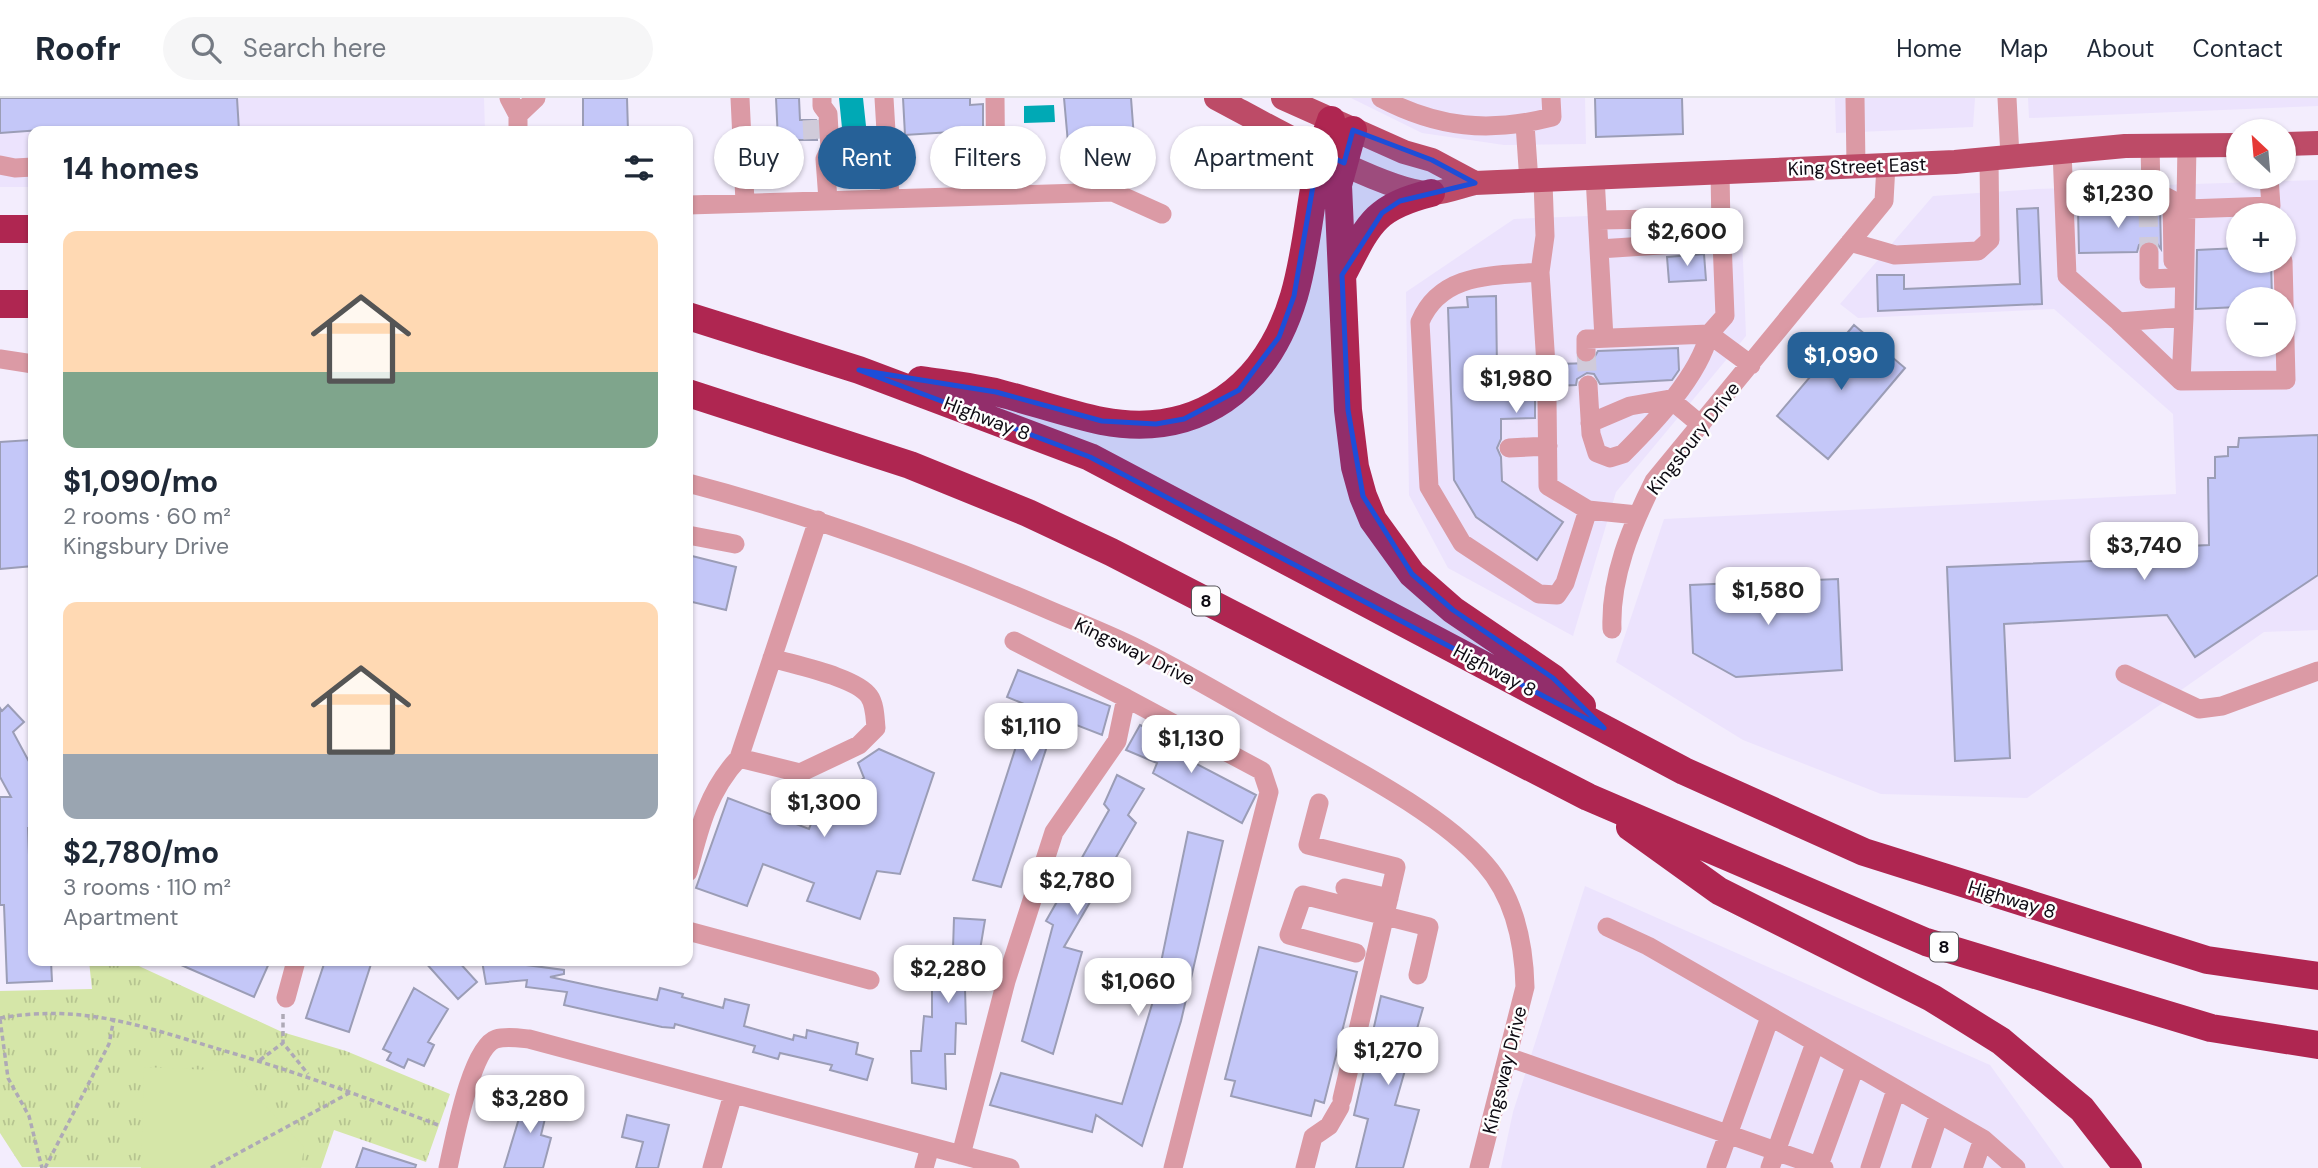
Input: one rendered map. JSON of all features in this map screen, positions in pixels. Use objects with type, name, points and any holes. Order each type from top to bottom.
[{"type":"highway","points":[[1338,138],[1342,125]]},
{"type":"highway","points":[[1338,185],[1351,445],[1363,496],[1373,520],[1412,574],[1453,610],[1553,678],[1604,728]]},
{"type":"highway","points":[[859,370],[996,392],[1102,421],[1131,425],[1184,419],[1210,408],[1239,390],[1262,366],[1279,337],[1294,296],[1323,189]]},
{"type":"highway","points":[[1342,275],[1364,232],[1382,213],[1400,201],[1432,193]]},
{"type":"highway","points":[[0,229],[28,229]]},
{"type":"highway","points":[[0,304],[28,304]]},
{"type":"highway","name":"Highway 8","points":[[693,318],[859,370],[1090,457],[1684,771],[1864,852],[2207,960],[2318,976]]},
{"type":"highway","name":"8","points":[[693,395],[911,465],[1028,513],[1111,552],[1588,797],[1926,942],[2211,1028],[2318,1045]]},
{"type":"highway","points":[[1588,797],[1718,891],[1932,998],[2001,1041],[2082,1109],[2128,1168]]},
{"type":"main road","name":"King Street East","points":[[1216,98],[1271,126]]},
{"type":"main road","name":"King Street East","points":[[1283,98],[1404,152],[1433,160],[1475,183]]},
{"type":"main road","points":[[2296,143],[2318,142]]},
{"type":"main road","name":"King Street East","points":[[1338,160],[1403,187],[1432,193],[1475,183],[1886,165],[2150,146],[2226,145]]},
{"type":"street","points":[[515,115],[536,98]]},
{"type":"street","points":[[740,98],[745,202]]},
{"type":"street","points":[[884,98],[890,198]]},
{"type":"street","points":[[995,98],[996,195]]},
{"type":"street","points":[[1381,98],[1438,123],[1474,127],[1525,124],[1552,117],[1551,98]]},
{"type":"street","points":[[1855,98],[1856,166]]},
{"type":"street","points":[[1850,242],[1895,255],[1978,251],[1990,240],[2007,98]]},
{"type":"street","points":[[818,108],[828,114],[829,126]]},
{"type":"street","points":[[1525,124],[1545,236],[1540,272],[1546,365]]},
{"type":"street","points":[[813,140],[818,148]]},
{"type":"street","points":[[2179,278],[2187,209],[2187,145]]},
{"type":"street","points":[[2150,146],[2149,199],[2172,200],[2183,317],[2181,381]]},
{"type":"street","points":[[2062,151],[2067,276],[2181,381],[2286,380],[2283,273]]},
{"type":"street","points":[[0,165],[28,167]]},
{"type":"street","name":"Kingsbury Drive","points":[[1612,629],[1611,599],[1637,514],[1654,481],[1884,201],[1886,165]]},
{"type":"street","points":[[1588,385],[1590,423],[1597,453],[1610,458],[1623,454],[1704,355],[1709,334],[1724,316],[1720,171]]},
{"type":"street","points":[[1595,177],[1599,249],[1592,343],[1709,334],[1751,365]]},
{"type":"street","points":[[827,189],[828,200]]},
{"type":"street","points":[[693,205],[1114,192],[1162,214]]},
{"type":"street","points":[[2187,209],[2226,210]]},
{"type":"street","points":[[1599,249],[1657,233],[1689,231],[1721,218]]},
{"type":"street","points":[[1598,220],[1657,233],[1689,231],[1722,242]]},
{"type":"street","points":[[2149,251],[2149,279],[2179,278]]},
{"type":"street","points":[[1540,272],[1464,279],[1427,305],[1420,322],[1429,487],[1462,543],[1539,594],[1557,595],[1565,583],[1588,510]]},
{"type":"street","points":[[2119,322],[2183,317]]},
{"type":"street","points":[[0,359],[28,363]]},
{"type":"street","points":[[1547,399],[1548,486],[1588,510],[1637,514]]},
{"type":"street","points":[[1590,423],[1630,406],[1670,399],[1701,425]]},
{"type":"street","points":[[1509,448],[1548,446]]},
{"type":"street","name":"Kingsway Drive","points":[[693,484],[818,520],[944,564],[1143,651],[1350,766],[1460,838],[1487,866],[1520,932],[1525,987],[1479,1168]]},
{"type":"street","points":[[693,853],[705,809],[723,775],[739,758],[818,520]]},
{"type":"street","points":[[693,536],[735,544]]},
{"type":"street","points":[[1014,641],[1262,771],[1269,792],[1173,1168]]},
{"type":"street","points":[[739,758],[800,773],[859,745],[876,728],[869,696],[856,685],[772,658]]},
{"type":"street","points":[[2125,674],[2199,709],[2222,706],[2318,671]]},
{"type":"street","points":[[961,1155],[1006,981],[1054,832],[1117,741],[1125,698]]},
{"type":"street","points":[[1305,1168],[1313,1137],[1329,1126],[1341,1103],[1396,867],[1308,845],[1319,803]]},
{"type":"street","points":[[1345,888],[1429,927],[1418,975]]},
{"type":"street","points":[[1356,953],[1289,935],[1303,895],[1387,907]]},
{"type":"street","points":[[1607,927],[1648,946],[1983,1139],[2016,1168]]},
{"type":"street","points":[[693,932],[870,981]]},
{"type":"street","points":[[286,998],[295,966]]},
{"type":"street","points":[[1716,1168],[1769,1017]]},
{"type":"street","points":[[447,1168],[476,1064],[484,1047],[496,1039],[529,1039],[1010,1168]]},
{"type":"street","points":[[1772,1160],[1815,1043]]},
{"type":"street","points":[[1508,1057],[1727,1135],[1772,1160],[1820,1167],[1855,1066]]},
{"type":"street","points":[[1870,1168],[1896,1090]]},
{"type":"street","points":[[712,1168],[733,1094]]},
{"type":"street","points":[[1921,1168],[1939,1114]]},
{"type":"street","points":[[1973,1168],[1983,1139]]},
{"type":"street","points":[[924,1168],[930,1147]]},
{"type":"path","points":[[286,998],[281,1024],[283,1043],[310,1076]]},
{"type":"path","points":[[43,1168],[29,1116],[8,1078],[0,1019],[38,1012],[114,1017],[310,1076],[457,1131]]},
{"type":"path","points":[[43,1168],[109,1044],[114,1017]]},
{"type":"path","points":[[259,1061],[283,1043]]},
{"type":"path","points":[[0,1072],[8,1078]]},
{"type":"path","points":[[211,1168],[351,1092]]},
{"type":"highlighted area","points":[[1353,130],[1432,160],[1475,183],[1400,201],[1382,213],[1342,275],[1348,410],[1363,496],[1412,574],[1453,610],[1553,678],[1604,728],[1090,457],[859,370],[996,392],[1102,421],[1156,424],[1184,419],[1239,390],[1279,337],[1294,296],[1319,151],[1344,163]]},
{"type":"shaded area","points":[[0,98],[484,98],[485,126],[28,126],[28,187],[0,187]]},
{"type":"shaded area","points":[[1351,98],[1585,98],[1586,144],[1504,145],[1422,133]]},
{"type":"shaded area","points":[[1835,98],[1975,98],[1973,127],[1836,133]]},
{"type":"shaded area","points":[[2028,98],[2318,98],[2318,106],[2029,118]]},
{"type":"shaded area","points":[[2318,180],[2318,630],[2264,632],[2027,798],[1881,794],[1743,740],[1616,662],[1664,519],[2176,494],[2173,414],[2054,309],[1858,318],[1840,304],[1933,196],[2036,189],[2226,183],[2226,189],[2296,189],[2296,181]]},
{"type":"shaded area","points":[[1741,210],[1746,336],[1616,492],[1573,636],[1448,568],[1409,495],[1406,292],[1514,219]]},
{"type":"shaded area","points":[[1585,886],[1990,1065],[2064,1168],[1501,1168],[1513,1112]]},
{"type":"green space","points":[[90,966],[139,966],[282,1032],[346,1051],[450,1094],[426,1162],[334,1130],[321,1168],[22,1167],[0,1133],[0,991],[92,989]]},
{"type":"green space","points":[[144,1067],[233,1071],[304,1147],[301,1168],[141,1168]]},
{"type":"water","points":[[839,98],[863,98],[866,126],[842,126]]},
{"type":"water","points":[[1054,105],[1055,122],[1024,123],[1024,106]]},
{"type":"building","points":[[0,98],[237,98],[239,126],[28,126],[28,131],[0,133]]},
{"type":"building","points":[[583,98],[627,98],[628,126],[583,126]]},
{"type":"building","points":[[776,98],[799,98],[800,120],[816,120],[817,140],[804,140],[804,126],[777,126]]},
{"type":"building","points":[[903,98],[970,98],[970,105],[983,104],[983,126],[930,126],[930,133],[916,134],[916,126],[905,126]]},
{"type":"building","points":[[1064,98],[1131,98],[1133,126],[1066,126]]},
{"type":"building","points":[[1595,98],[1682,98],[1683,134],[1596,137]]},
{"type":"building","points":[[2038,208],[2042,304],[1878,311],[1877,275],[1904,275],[1904,289],[2020,284],[2017,209]]},
{"type":"building","points":[[2160,208],[2161,249],[2156,242],[2148,240],[2139,245],[2137,252],[2079,253],[2078,210]]},
{"type":"building","points":[[2226,249],[2226,273],[2271,273],[2272,287],[2226,287],[2226,308],[2196,309],[2197,250]]},
{"type":"building","points":[[1704,254],[1706,280],[1669,282],[1667,257]]},
{"type":"building","points":[[1496,296],[1497,369],[1534,366],[1540,376],[1547,377],[1557,371],[1558,364],[1591,363],[1598,351],[1678,348],[1679,370],[1672,380],[1600,384],[1594,374],[1587,373],[1577,379],[1576,385],[1555,386],[1555,391],[1548,387],[1540,389],[1535,398],[1535,418],[1501,419],[1501,439],[1497,448],[1501,457],[1502,481],[1563,522],[1537,560],[1476,517],[1454,480],[1448,308],[1468,307],[1467,297]]},
{"type":"building","points":[[1854,325],[1905,368],[1828,459],[1777,416]]},
{"type":"building","points":[[2318,435],[2318,575],[2195,657],[2167,615],[2004,624],[2010,758],[1955,761],[1947,567],[2190,557],[2189,546],[2209,545],[2208,478],[2215,478],[2215,457],[2228,456],[2228,447],[2238,447],[2239,438]]},
{"type":"building","points":[[28,440],[28,566],[0,569],[0,442]]},
{"type":"building","points":[[693,556],[736,567],[726,610],[693,602]]},
{"type":"building","points":[[1838,579],[1842,670],[1736,677],[1693,653],[1690,585]]},
{"type":"building","points":[[1018,670],[1110,706],[1102,735],[1056,717],[1055,722],[1051,720],[1045,734],[1050,737],[1001,887],[973,880],[1029,706],[1007,697]]},
{"type":"building","points":[[8,705],[24,722],[13,732],[28,760],[28,966],[51,966],[52,981],[7,983],[4,905],[0,905],[0,797],[11,797],[0,777],[0,708],[2,711]]},
{"type":"building","points":[[1140,725],[1172,740],[1168,749],[1256,795],[1242,823],[1153,773],[1157,763],[1126,750]]},
{"type":"building","points":[[879,749],[934,773],[900,874],[877,871],[860,919],[807,901],[814,883],[763,864],[747,906],[696,888],[728,798],[809,829],[816,811],[864,778],[858,763]]},
{"type":"building","points":[[1117,775],[1144,789],[1128,815],[1136,823],[1064,947],[1082,952],[1053,1054],[1022,1041],[1053,925],[1046,921],[1109,810],[1104,804]]},
{"type":"building","points":[[1188,832],[1223,841],[1181,1021],[1142,1146],[1096,1115],[1092,1132],[990,1105],[1001,1073],[1122,1104],[1153,1001]]},
{"type":"building","points":[[954,918],[985,920],[979,956],[973,956],[971,990],[965,988],[966,1024],[956,1023],[955,1054],[945,1054],[946,1089],[912,1083],[911,1051],[921,1051],[924,1016],[932,1017],[932,984],[943,983],[942,952],[953,949]]},
{"type":"building","points":[[1259,947],[1357,972],[1324,1103],[1315,1100],[1311,1116],[1231,1096],[1235,1081],[1225,1079]]},
{"type":"building","points":[[183,966],[268,966],[254,997]]},
{"type":"building","points":[[323,966],[370,966],[349,1032],[306,1018]]},
{"type":"building","points":[[428,966],[463,966],[477,982],[458,999]]},
{"type":"building","points":[[483,966],[534,966],[564,970],[564,974],[550,977],[657,1000],[660,988],[723,1008],[725,999],[749,1005],[744,1026],[793,1040],[794,1035],[806,1038],[807,1030],[858,1043],[856,1054],[873,1059],[867,1080],[830,1070],[832,1065],[780,1053],[778,1059],[753,1052],[755,1046],[675,1024],[674,1028],[662,1027],[564,1005],[567,992],[526,987],[527,980],[486,984]]},
{"type":"building","points":[[414,988],[448,1009],[428,1042],[434,1045],[424,1066],[408,1059],[404,1068],[387,1060],[391,1053],[383,1049]]},
{"type":"building","points":[[1381,996],[1423,1008],[1395,1105],[1419,1110],[1403,1168],[1356,1168],[1368,1119],[1354,1115]]},
{"type":"building","points":[[527,1092],[550,1098],[541,1135],[551,1138],[543,1168],[504,1168]]},
{"type":"building","points":[[627,1115],[669,1125],[658,1168],[636,1168],[643,1142],[622,1137]]},
{"type":"building","points":[[363,1148],[416,1165],[415,1168],[356,1168]]},
{"type":"tunnel","points":[[812,120],[813,140]]},
{"type":"tunnel","points":[[2148,208],[2149,252]]},
{"type":"tunnel","points":[[1586,352],[1588,385]]},
{"type":"tunnel","points":[[1546,365],[1547,399]]}]
